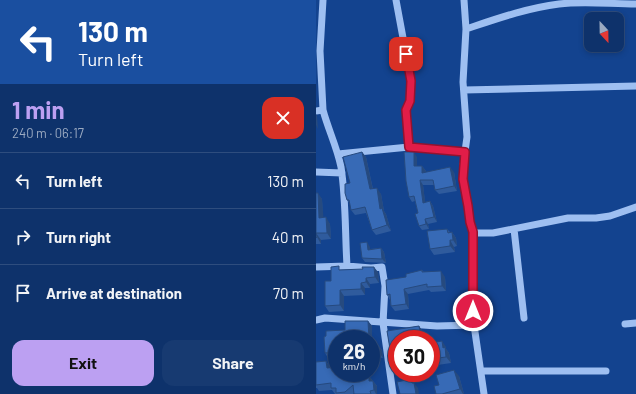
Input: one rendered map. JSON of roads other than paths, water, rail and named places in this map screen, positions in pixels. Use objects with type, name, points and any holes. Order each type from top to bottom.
[{"type":"street","points":[[323,0],[319,110],[338,154],[342,173],[347,266]]},
{"type":"street","points":[[396,0],[411,81],[410,101],[406,110],[409,147]]},
{"type":"street","points":[[464,0],[466,29],[463,82],[468,137],[465,152],[463,179],[473,232],[474,325],[484,394]]},
{"type":"street","points":[[466,29],[510,14],[558,4],[624,2],[636,4]]},
{"type":"street","points":[[464,90],[636,86]]},
{"type":"street","points":[[338,154],[409,147],[465,152]]},
{"type":"street","points":[[316,172],[342,173]]},
{"type":"street","points":[[473,232],[493,233],[568,218],[596,218],[610,216],[636,207]]},
{"type":"street","points":[[514,229],[524,318]]},
{"type":"street","points":[[316,268],[347,266],[371,268],[382,267],[385,286],[383,323],[393,394]]},
{"type":"street","points":[[316,320],[325,318],[438,326],[474,325]]},
{"type":"street","points":[[624,324],[636,323]]},
{"type":"street","points":[[480,371],[606,371]]}]
